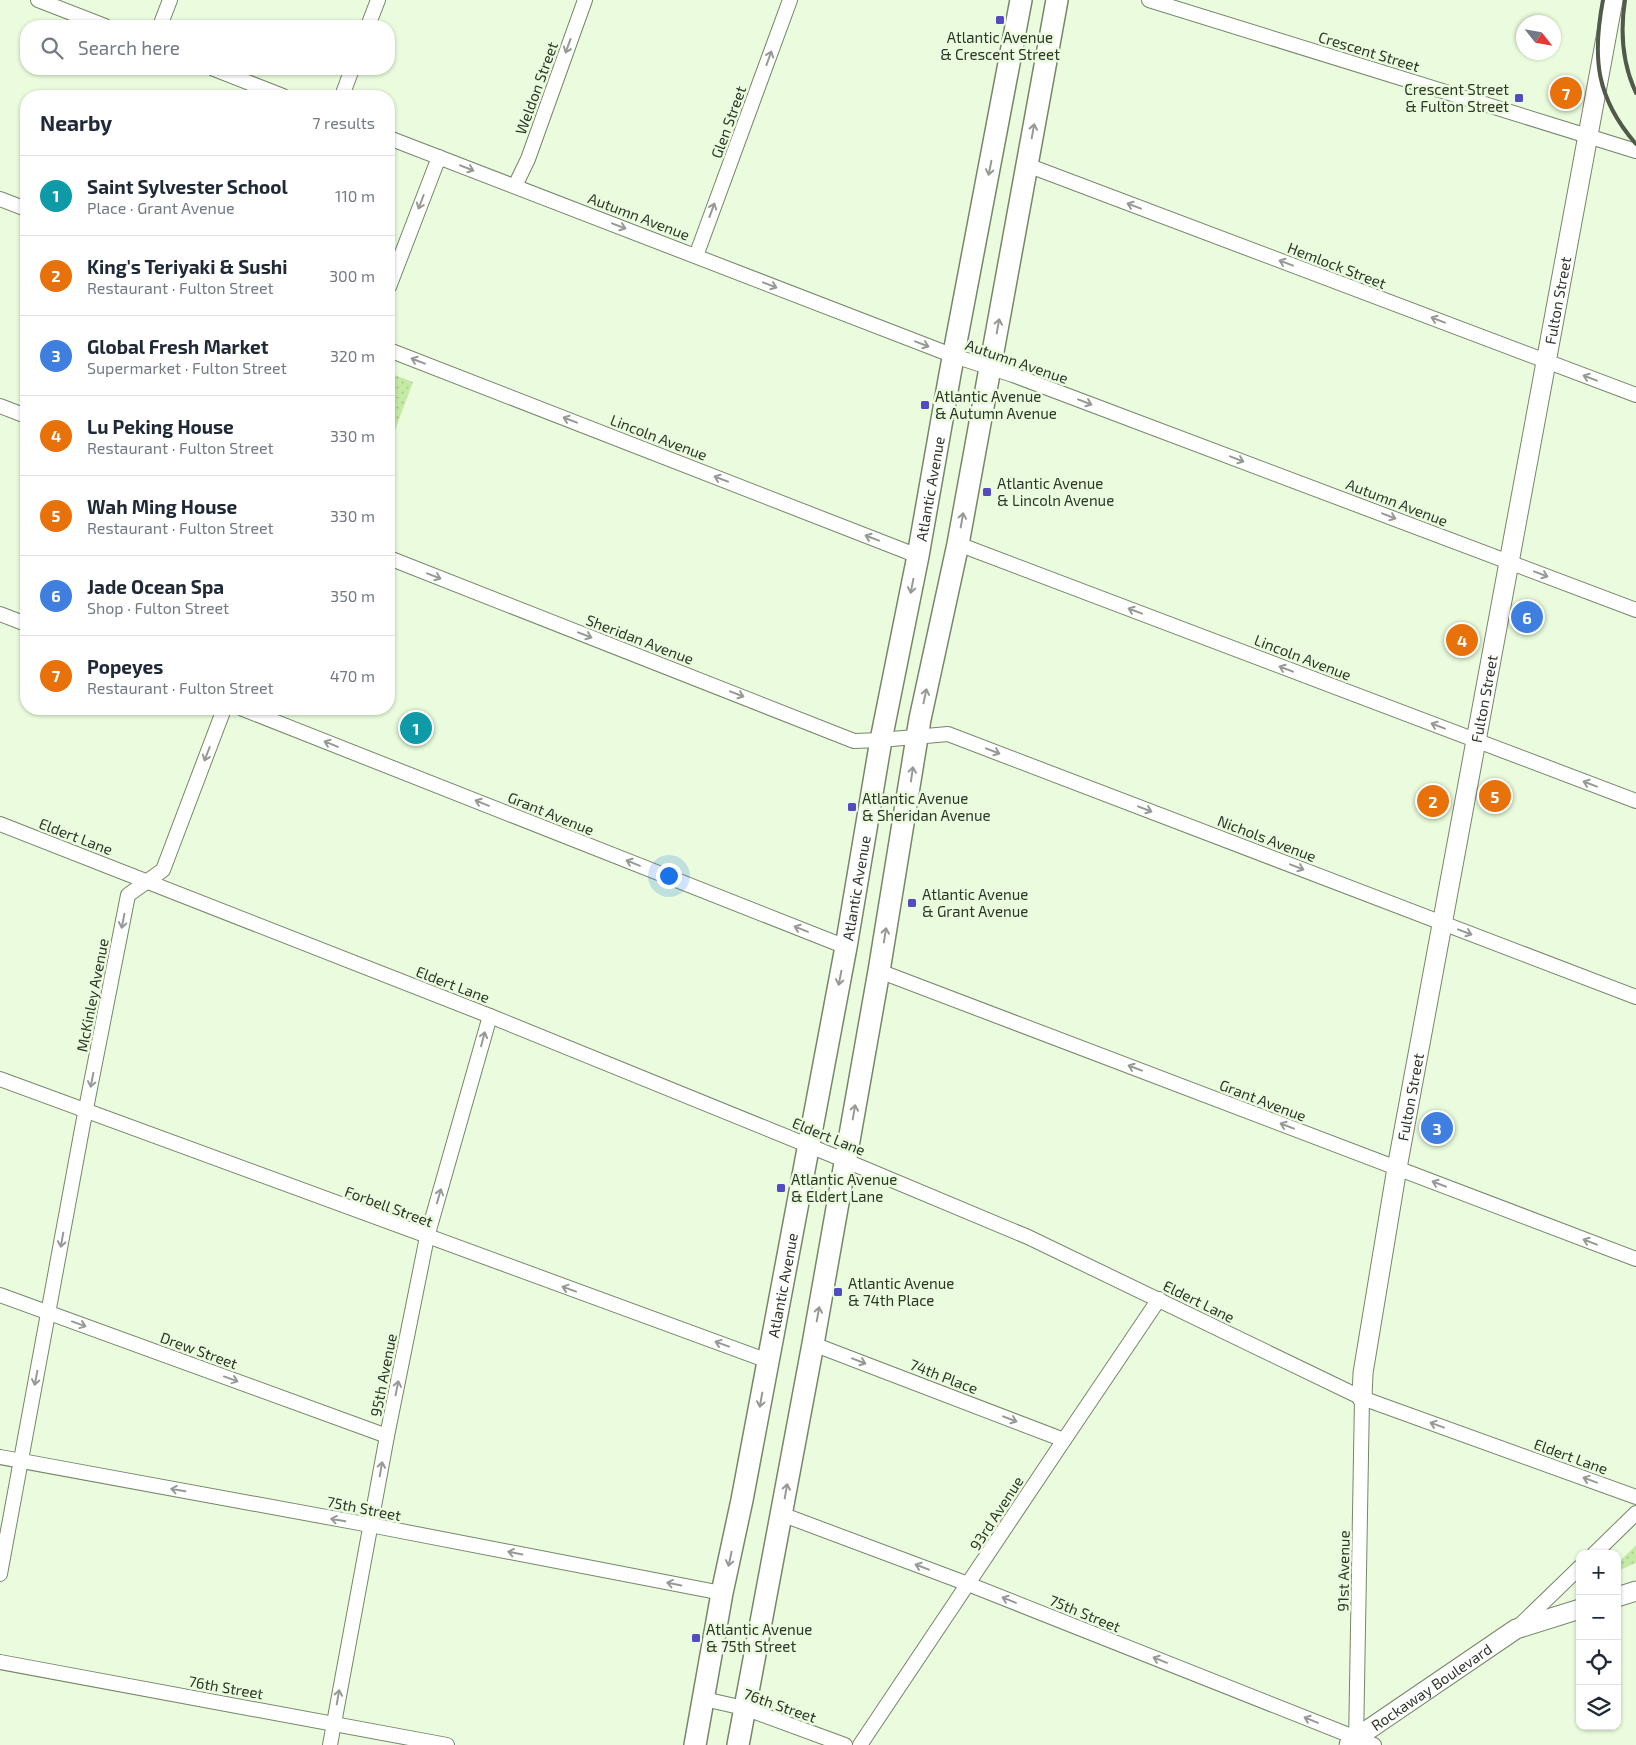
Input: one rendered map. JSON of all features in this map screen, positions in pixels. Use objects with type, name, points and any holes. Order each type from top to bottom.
[{"type":"main road","name":"Atlantic Avenue","points":[[695,1745],[722,1594],[742,1500],[846,947],[882,740],[1021,0]]},
{"type":"main road","points":[[738,1745],[813,1344],[844,1160],[879,971],[917,736],[958,544],[1057,0]]},
{"type":"street","points":[[38,0],[90,20]]},
{"type":"street","points":[[162,20],[170,0]]},
{"type":"street","points":[[370,20],[378,0]]},
{"type":"street","name":"Weldon Street","points":[[515,186],[528,159],[585,0]]},
{"type":"street","name":"Glen Street","points":[[696,256],[790,0]]},
{"type":"street","name":"Crescent Street","points":[[1149,0],[1636,151]]},
{"type":"street","name":"Fulton Street","points":[[1362,1398],[1363,1373],[1397,1168],[1613,0]]},
{"type":"street","points":[[229,75],[268,90]]},
{"type":"street","points":[[344,90],[350,75]]},
{"type":"street","name":"Autumn Avenue","points":[[395,140],[954,356],[990,367],[1636,610]]},
{"type":"street","points":[[395,271],[439,157]]},
{"type":"street","name":"Hemlock Street","points":[[1027,165],[1636,395]]},
{"type":"street","points":[[0,199],[20,207]]},
{"type":"street","name":"Lincoln Avenue","points":[[395,352],[918,556]]},
{"type":"street","points":[[0,406],[20,414]]},
{"type":"street","name":"Lincoln Avenue","points":[[958,544],[1636,801]]},
{"type":"street","name":"Sheridan Avenue","points":[[395,560],[854,741],[882,740]]},
{"type":"street","points":[[0,614],[20,622]]},
{"type":"street","name":"McKinley Avenue","points":[[0,1574],[128,895],[163,870],[222,715]]},
{"type":"street","name":"Grant Avenue","points":[[258,715],[846,947]]},
{"type":"street","name":"Nichols Avenue","points":[[882,740],[948,734],[1636,997]]},
{"type":"street","name":"Eldert Lane","points":[[0,824],[490,1016],[1028,1236],[1362,1398],[1636,1497]]},
{"type":"street","name":"Grant Avenue","points":[[879,971],[1636,1259]]},
{"type":"street","name":"95th Avenue","points":[[330,1745],[387,1436],[427,1237],[490,1016]]},
{"type":"street","name":"Forbell Street","points":[[0,1079],[768,1361]]},
{"type":"street","name":"Drew Street","points":[[0,1295],[387,1436]]},
{"type":"street","name":"93rd Avenue","points":[[860,1745],[1159,1300]]},
{"type":"street","name":"74th Place","points":[[813,1344],[1064,1440]]},
{"type":"street","name":"91st Avenue","points":[[1354,1743],[1362,1398]]},
{"type":"street","name":"75th Street","points":[[0,1457],[722,1594]]},
{"type":"street","points":[[1598,1550],[1636,1513]]},
{"type":"street","name":"75th Street","points":[[781,1514],[968,1584],[1354,1743],[1374,1745]]},
{"type":"street","name":"Rockaway Boulevard","points":[[1354,1743],[1516,1629],[1576,1571]]},
{"type":"street","points":[[1621,1596],[1636,1591]]},
{"type":"street","name":"Rockaway Boulevard","points":[[1516,1629],[1576,1610]]},
{"type":"street","name":"76th Street","points":[[0,1662],[447,1745]]},
{"type":"street","name":"76th Street","points":[[704,1699],[744,1708],[845,1745]]},
{"type":"green space","points":[[395,375],[413,382],[395,430]]},
{"type":"green space","points":[[1636,1545],[1636,1563],[1621,1569],[1621,1560]]},
{"type":"railway","points":[[1603,0],[1598,40],[1600,76],[1612,110],[1636,144]]},
{"type":"railway","points":[[1625,0],[1623,47],[1631,82],[1636,93]]},
{"type":"place","name":"Atlantic Avenue & Crescent Street","points":[[1000,20]]},
{"type":"place","name":"Popeyes","points":[[1566,93]]},
{"type":"place","name":"Crescent Street & Fulton Street","points":[[1519,98]]},
{"type":"place","name":"Atlantic Avenue & Autumn Avenue","points":[[925,405]]},
{"type":"place","name":"Atlantic Avenue & Lincoln Avenue","points":[[987,492]]},
{"type":"place","name":"Jade Ocean Spa","points":[[1527,617]]},
{"type":"place","name":"Lu Peking House","points":[[1462,640]]},
{"type":"place","name":"Saint Sylvester School","points":[[416,728]]},
{"type":"place","name":"Wah Ming House","points":[[1495,796]]},
{"type":"place","name":"King's Teriyaki & Sushi","points":[[1433,801]]},
{"type":"place","name":"Atlantic Avenue & Sheridan Avenue","points":[[852,807]]},
{"type":"place","name":"Atlantic Avenue & Grant Avenue","points":[[912,903]]},
{"type":"place","name":"Global Fresh Market","points":[[1437,1128]]},
{"type":"place","name":"Atlantic Avenue & Eldert Lane","points":[[781,1188]]},
{"type":"place","name":"Atlantic Avenue & 74th Place","points":[[838,1292]]},
{"type":"place","name":"Atlantic Avenue & 75th Street","points":[[696,1638]]}]
